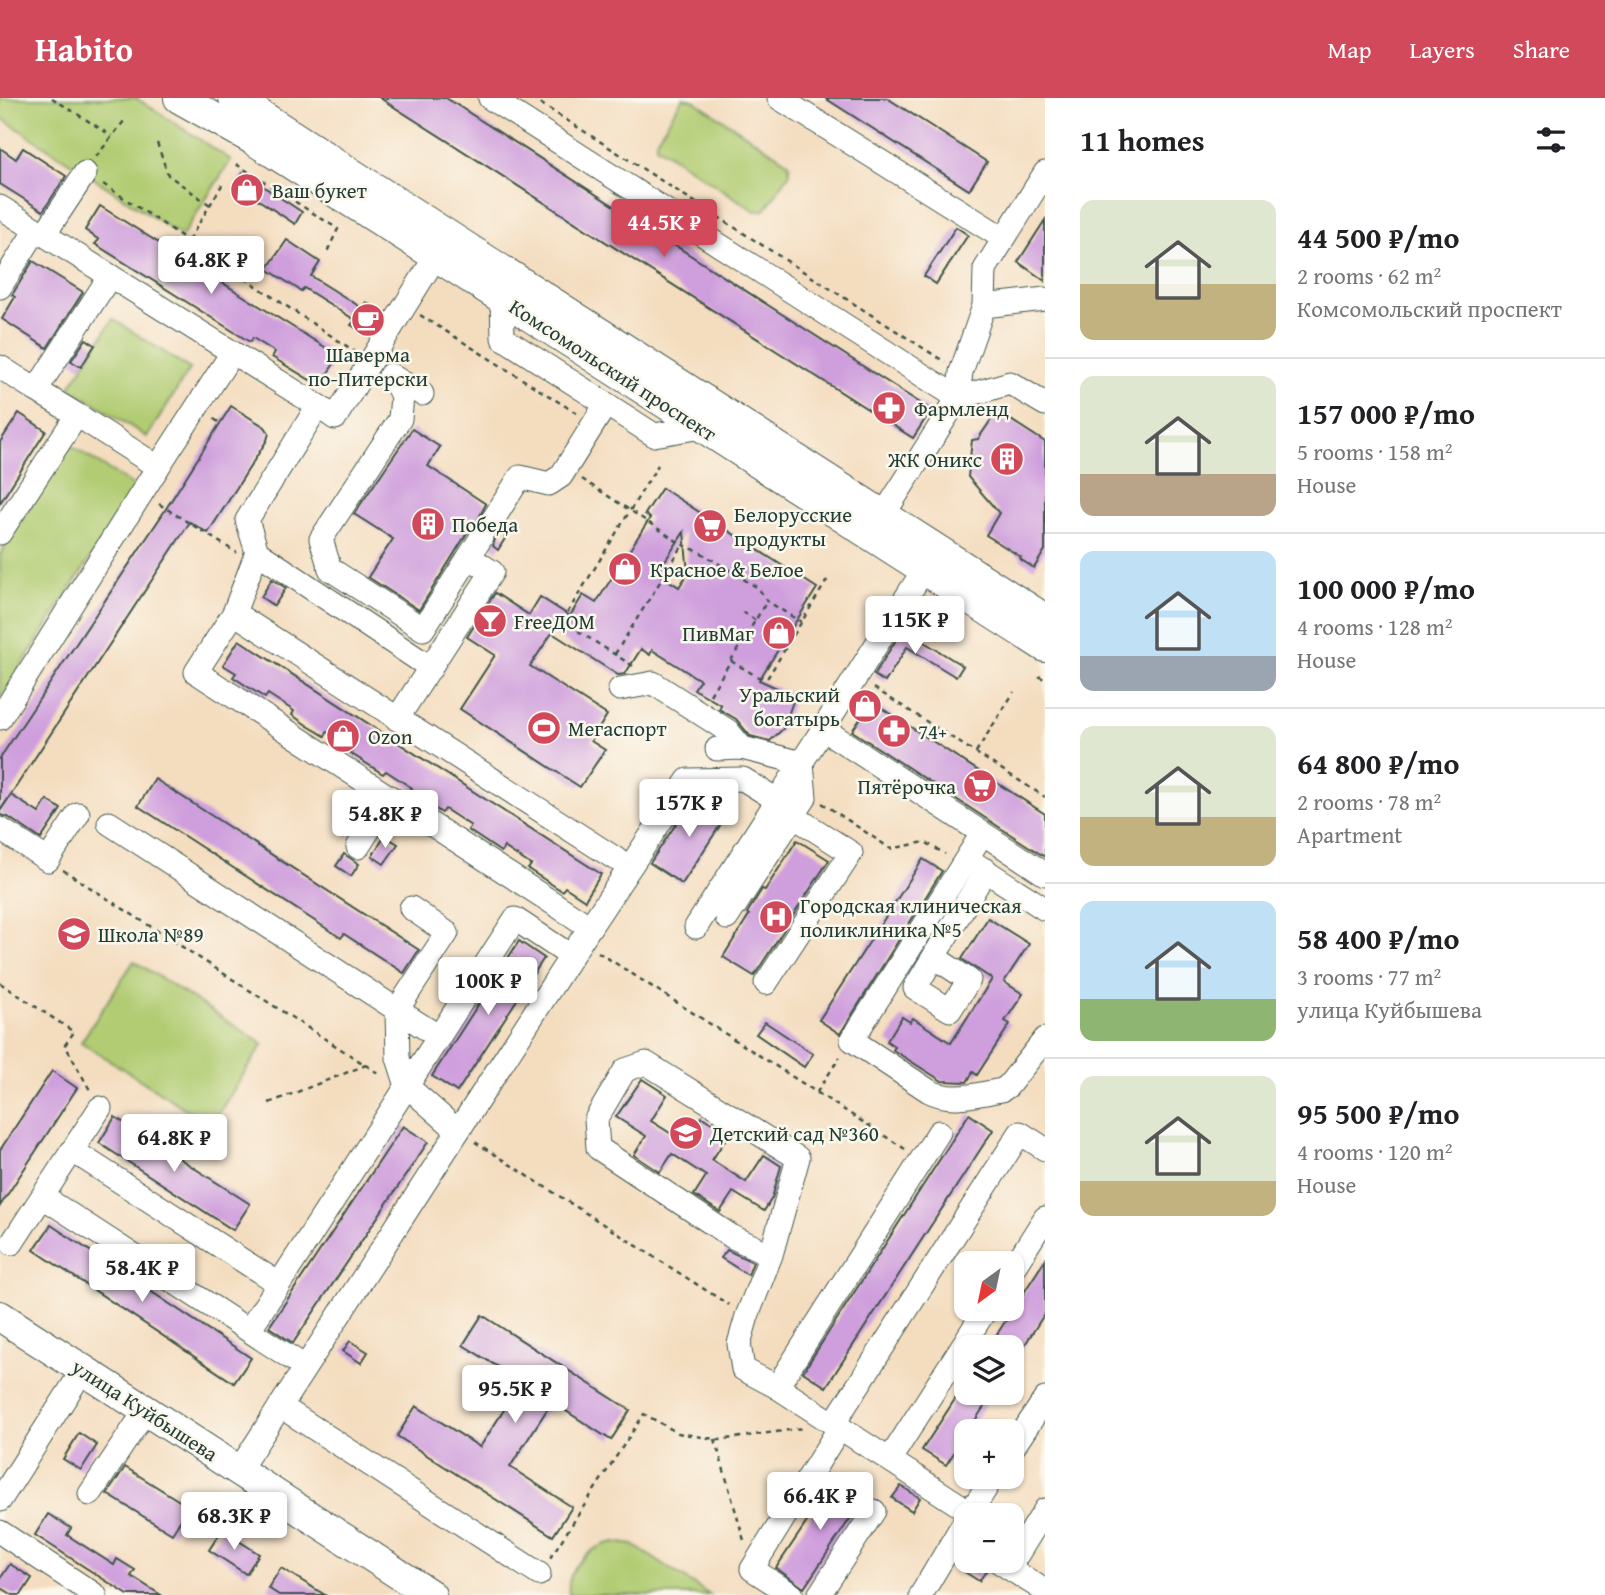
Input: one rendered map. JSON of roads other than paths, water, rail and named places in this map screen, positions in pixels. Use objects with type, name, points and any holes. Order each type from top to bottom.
[{"type":"main road","name":"Комсомольский проспект","points":[[234,98],[1045,618]]},
{"type":"main road","name":"Комсомольский проспект","points":[[201,102],[271,151],[1045,647]]},
{"type":"main road","points":[[271,151],[263,139],[271,133],[303,151],[333,161]]},
{"type":"main road","name":"улица Куйбышева","points":[[0,1316],[136,1425],[234,1478],[431,1595]]},
{"type":"main road","name":"улица Куйбышева","points":[[0,1336],[79,1377],[234,1478],[399,1595]]},
{"type":"street","points":[[490,98],[520,106],[958,398],[1010,383],[1045,404]]},
{"type":"street","points":[[779,98],[1003,238]]},
{"type":"street","points":[[0,287],[89,168]]},
{"type":"street","points":[[884,514],[958,398],[961,372],[984,306],[985,269],[1045,173]]},
{"type":"street","points":[[0,207],[335,418],[436,256]]},
{"type":"street","points":[[36,390],[110,276]]},
{"type":"street","points":[[502,298],[503,338],[654,435],[702,427]]},
{"type":"street","points":[[984,306],[1045,299]]},
{"type":"street","points":[[0,718],[232,352]]},
{"type":"street","points":[[370,362],[422,394]]},
{"type":"street","points":[[0,367],[158,467]]},
{"type":"street","points":[[392,376],[402,396],[400,419],[321,539],[330,569],[423,629],[520,478],[549,484],[561,476],[561,466],[594,425],[606,404]]},
{"type":"street","points":[[318,407],[247,520],[255,558],[234,613],[196,672],[390,797],[581,941]]},
{"type":"street","points":[[0,533],[77,415]]},
{"type":"street","points":[[397,719],[431,668],[501,578],[480,540]]},
{"type":"street","points":[[255,558],[431,668]]},
{"type":"street","points":[[727,918],[785,808],[802,762],[925,568]]},
{"type":"street","points":[[234,613],[616,859]]},
{"type":"street","points":[[620,689],[653,683],[728,731],[742,748]]},
{"type":"street","points":[[823,729],[1045,874]]},
{"type":"street","points":[[717,749],[742,748],[802,762]]},
{"type":"street","points":[[696,926],[785,808],[805,798],[802,762]]},
{"type":"street","points":[[234,1478],[688,779],[743,779],[850,853],[766,983]]},
{"type":"street","points":[[358,847],[390,797]]},
{"type":"street","points":[[0,829],[48,860],[78,814]]},
{"type":"street","points":[[109,824],[439,1037]]},
{"type":"street","points":[[934,957],[982,834]]},
{"type":"street","points":[[972,864],[1045,909]]},
{"type":"street","points":[[972,864],[852,1040],[941,1098],[952,1098],[1002,1090],[1009,1086],[1045,1039]]},
{"type":"street","points":[[411,908],[447,933],[397,1010],[398,1058],[406,1088],[458,1131]]},
{"type":"street","points":[[249,1330],[515,919],[581,941]]},
{"type":"street","points":[[771,1255],[731,1236],[598,1148],[596,1119],[625,1070],[646,1063],[798,1158],[771,1255],[739,1344],[743,1369],[777,1387],[890,1459],[954,1514]]},
{"type":"street","points":[[12,1243],[100,1108]]},
{"type":"street","points":[[777,1387],[939,1132]]},
{"type":"street","points":[[793,1595],[752,1569],[837,1425],[1020,1133],[1045,1149]]},
{"type":"street","points":[[73,1151],[279,1284]]},
{"type":"street","points":[[43,1197],[305,1367]]},
{"type":"street","points":[[1024,1251],[1045,1218]]},
{"type":"street","points":[[890,1459],[978,1321]]},
{"type":"street","points":[[0,1500],[79,1377]]},
{"type":"street","points":[[1024,1431],[1045,1399]]},
{"type":"street","points":[[280,1406],[539,1574]]},
{"type":"street","points":[[90,1494],[136,1425]]},
{"type":"street","points":[[1024,1538],[1045,1510]]},
{"type":"street","points":[[819,1595],[874,1511]]},
{"type":"street","points":[[0,1532],[95,1595]]},
{"type":"street","points":[[924,1594],[954,1543]]},
{"type":"street","points":[[1018,1573],[1045,1591]]},
{"type":"place","name":"Ваш букет","points":[[247,190]]},
{"type":"place","name":"Шаверма по-Питерски","points":[[368,320]]},
{"type":"place","name":"Фармленд","points":[[889,408]]},
{"type":"place","name":"ЖК Оникс","points":[[1007,459]]},
{"type":"place","name":"Победа","points":[[428,524]]},
{"type":"place","name":"Белорусские продукты","points":[[710,526]]},
{"type":"place","name":"Красное & Белое","points":[[625,569]]},
{"type":"place","name":"FreeДОМ","points":[[490,621]]},
{"type":"place","name":"ПивМаг","points":[[779,633]]},
{"type":"place","name":"Уральский богатырь","points":[[865,706]]},
{"type":"place","name":"Мегаспорт","points":[[544,728]]},
{"type":"place","name":"74+","points":[[894,731]]},
{"type":"place","name":"Ozon","points":[[343,736]]},
{"type":"place","name":"Пятёрочка","points":[[980,786]]},
{"type":"place","name":"Городская клиническая поликлиника №5","points":[[776,917]]},
{"type":"place","name":"Школа №89","points":[[74,934]]},
{"type":"place","name":"Детский сад №360","points":[[686,1133]]}]
